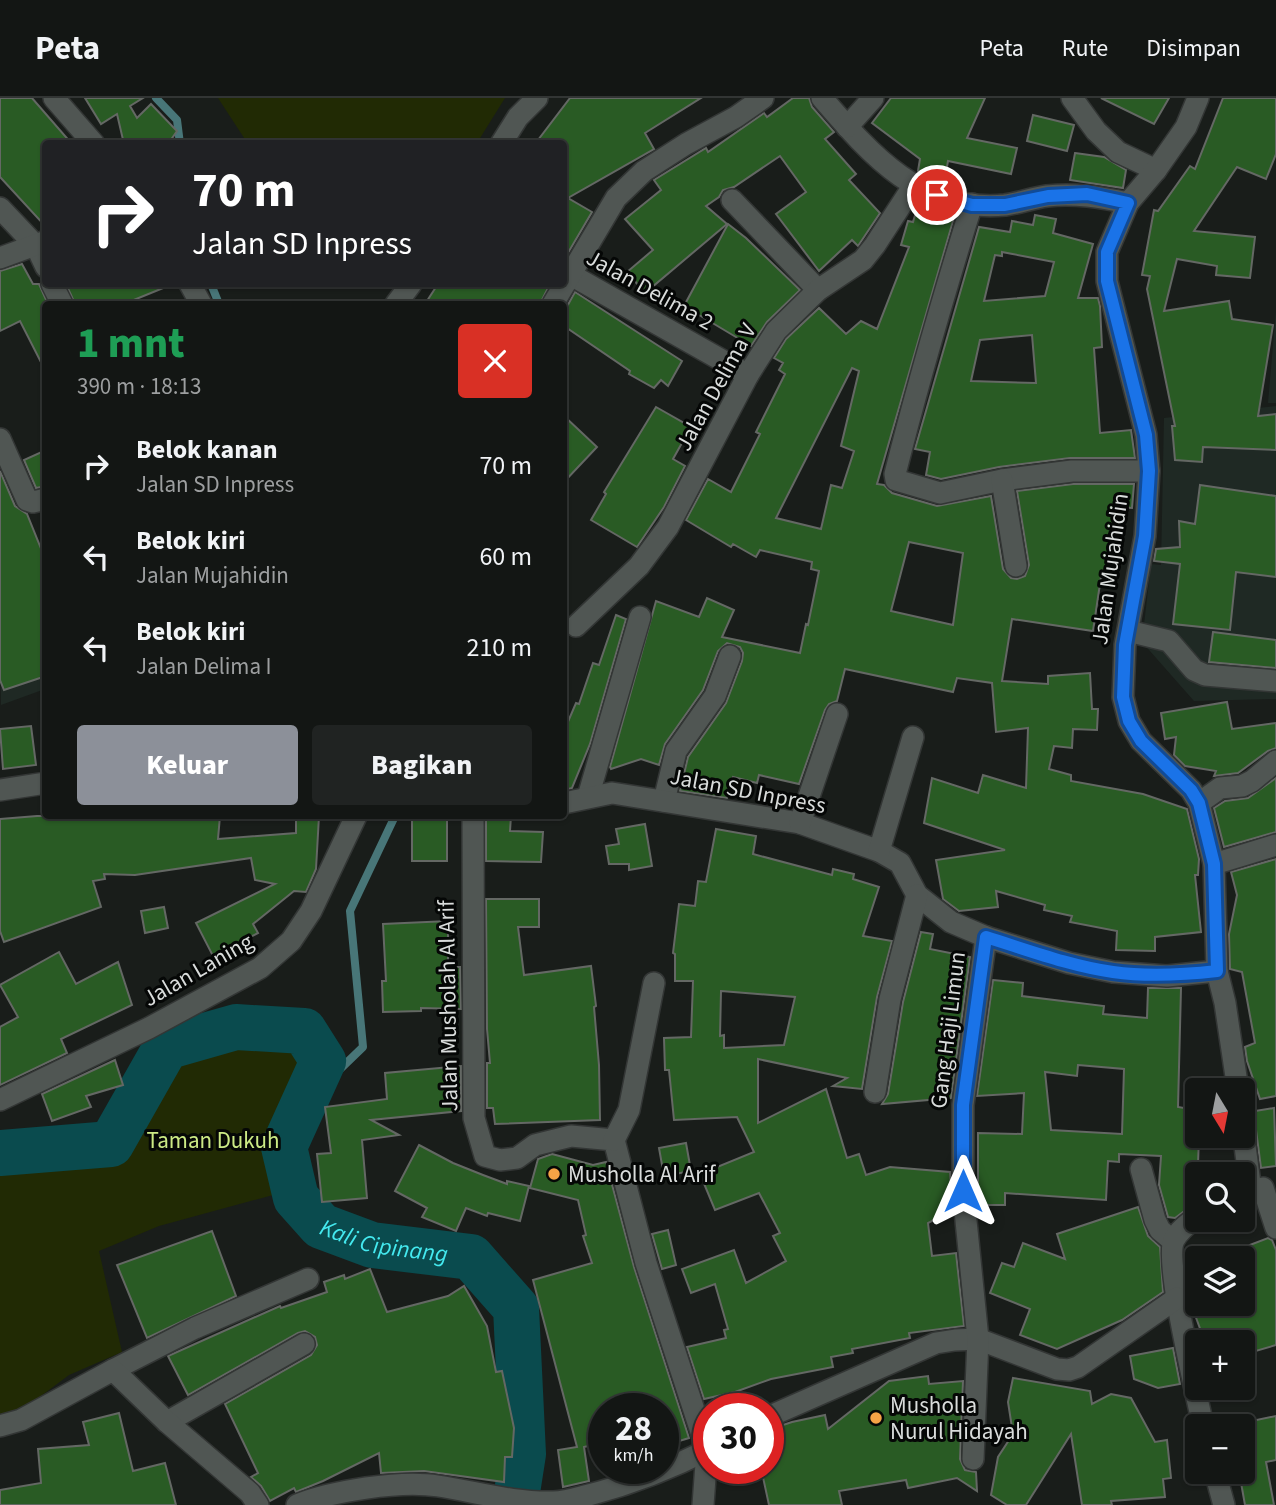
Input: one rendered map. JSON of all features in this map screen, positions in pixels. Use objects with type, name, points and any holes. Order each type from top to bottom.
[{"type":"street","points":[[54,98],[91,140]]},
{"type":"street","points":[[504,140],[518,117],[537,98]]},
{"type":"street","points":[[567,273],[616,198],[643,171],[685,144],[736,117],[763,98]]},
{"type":"street","points":[[822,98],[877,160],[914,185],[937,195],[972,205],[1005,205],[1048,196],[1087,194],[1128,203]]},
{"type":"street","points":[[847,127],[873,98]]},
{"type":"street","points":[[1072,98],[1096,131],[1118,152],[1156,170]]},
{"type":"street","name":"Jalan Mujahidin","points":[[1198,98],[1186,127],[1156,170],[1128,203],[1107,252],[1107,281],[1146,435],[1149,471],[1145,536],[1128,631],[1123,697],[1129,721],[1141,741],[1191,790],[1199,803],[1214,864],[1217,971],[1225,1003],[1236,1078]]},
{"type":"street","name":"Jalan Delima V","points":[[576,626],[639,566],[668,527],[748,374],[776,331],[818,290],[863,260],[914,185]]},
{"type":"street","points":[[732,200],[818,290]]},
{"type":"street","points":[[972,205],[936,316],[895,474],[896,480],[940,494],[1002,480],[1072,471],[1149,471]]},
{"type":"street","points":[[0,208],[41,243],[0,258]]},
{"type":"street","name":"Jalan Delima 2","points":[[567,273],[748,374]]},
{"type":"street","points":[[0,439],[27,500],[42,500]]},
{"type":"street","points":[[1002,480],[1016,566]]},
{"type":"street","points":[[588,797],[640,617]]},
{"type":"street","points":[[1128,631],[1170,641],[1194,670],[1205,675],[1276,681]]},
{"type":"street","points":[[664,801],[676,751],[715,696],[730,656]]},
{"type":"street","points":[[800,823],[837,714]]},
{"type":"street","points":[[879,851],[913,737]]},
{"type":"street","points":[[1199,803],[1220,788],[1242,786],[1252,781],[1276,761]]},
{"type":"street","points":[[0,790],[42,784]]},
{"type":"street","name":"Jalan SD Inpress","points":[[567,802],[612,793],[800,823],[879,851],[900,863],[917,895],[951,922],[986,937],[1069,963],[1113,972],[1167,976],[1217,971]]},
{"type":"street","name":"Jalan Laning","points":[[0,1100],[149,1028],[260,968],[291,941],[311,911],[355,819]]},
{"type":"street","name":"Jalan Musholah Al Arif","points":[[472,819],[474,1118],[485,1156],[500,1160],[517,1158],[535,1145],[571,1136],[614,1140]]},
{"type":"street","points":[[1214,864],[1276,845]]},
{"type":"street","points":[[875,1092],[890,999],[917,895]]},
{"type":"street","name":"Gang Haji Limun","points":[[973,1459],[978,1339],[963,1191],[963,1105],[986,937]]},
{"type":"street","points":[[654,983],[629,1110],[614,1140],[646,1263],[693,1404]]},
{"type":"street","points":[[1248,1148],[1258,1190],[1276,1228]]},
{"type":"street","points":[[1141,1168],[1155,1220],[1160,1230],[1173,1241]]},
{"type":"street","points":[[1185,1226],[1173,1241],[1172,1253],[1177,1298],[1201,1414]]},
{"type":"street","points":[[0,1426],[21,1420],[195,1328],[309,1279]]},
{"type":"street","points":[[784,1410],[936,1343],[978,1339],[1056,1369],[1069,1370],[1078,1367],[1177,1298]]},
{"type":"street","points":[[167,1422],[304,1344]]},
{"type":"street","points":[[113,1370],[167,1422],[250,1493],[258,1505]]},
{"type":"street","points":[[296,1505],[314,1498],[402,1484],[436,1486],[497,1499],[553,1502],[605,1491],[693,1456]]},
{"type":"street","points":[[703,1505],[705,1484]]},
{"type":"street","points":[[1218,1484],[1224,1505]]},
{"type":"shaded area","points":[[1276,311],[1276,403],[1268,403]]},
{"type":"shaded area","points":[[1276,406],[1276,699],[1194,701],[1142,642],[1151,564],[1161,565],[1164,418]]},
{"type":"shaded area","points":[[42,616],[42,690],[1,705],[0,632]]},
{"type":"green space","points":[[218,98],[505,98],[479,140],[245,140]]},
{"type":"green space","name":"Taman Dukuh","points":[[279,1033],[303,1035],[318,1059],[285,1121],[280,1154],[284,1192],[159,1226],[99,1251],[122,1352],[69,1375],[13,1417],[0,1421],[0,1159],[111,1147],[138,1129],[146,1118],[174,1051],[202,1040]]},
{"type":"building","points":[[0,98],[32,98],[69,140],[42,140],[42,223],[0,177]]},
{"type":"building","points":[[85,98],[143,98],[130,106],[137,118],[151,104],[177,131],[171,140],[123,140],[117,114],[101,124]]},
{"type":"building","points":[[570,98],[701,98],[645,133],[654,149],[568,198],[592,212],[567,255],[567,140],[538,140]]},
{"type":"building","points":[[793,98],[809,98],[812,107],[834,132],[825,139],[856,174],[849,180],[880,213],[858,246],[852,240],[819,271],[776,214],[806,192],[780,156],[734,187],[723,190],[719,197],[706,206],[727,224],[645,293],[627,272],[653,250],[625,219],[661,190],[654,180],[706,148],[708,152],[764,113],[767,117]]},
{"type":"building","points":[[891,98],[985,98],[967,138],[1017,148],[1011,174],[948,161],[944,184],[918,171],[920,159],[872,123]]},
{"type":"building","points":[[1101,98],[1169,98],[1154,124]]},
{"type":"building","points":[[1223,98],[1276,98],[1276,154],[1266,179],[1237,167],[1194,231],[1255,237],[1250,278],[1216,275],[1217,266],[1177,259],[1164,311],[1229,301],[1232,319],[1273,325],[1258,416],[1276,414],[1276,450],[1203,447],[1202,462],[1175,460],[1172,426],[1175,426],[1147,289],[1150,276],[1142,275],[1154,210],[1158,211],[1190,166],[1195,169]]},
{"type":"building","points":[[1033,115],[1074,125],[1067,151],[1027,141]]},
{"type":"building","points":[[1075,153],[1104,157],[1126,170],[1123,188],[1070,180]]},
{"type":"building","points":[[919,202],[955,214],[877,484],[884,485],[892,493],[937,506],[991,496],[1003,569],[1011,578],[1017,579],[1025,576],[1029,565],[1017,491],[1073,484],[1134,484],[1132,508],[1115,507],[1108,578],[1101,577],[1093,631],[1012,619],[1002,681],[1048,684],[1048,676],[1090,673],[1092,709],[1098,709],[1097,730],[1073,729],[1072,748],[1054,746],[1049,769],[1071,775],[1071,781],[1143,794],[1187,809],[1199,859],[1198,875],[1195,875],[1201,932],[1155,937],[1155,951],[1116,950],[1117,931],[1070,922],[1072,916],[1044,910],[1045,905],[996,891],[998,907],[959,911],[943,899],[936,860],[1005,850],[924,823],[932,778],[978,793],[983,775],[1026,788],[1028,728],[996,732],[992,683],[957,678],[953,692],[845,669],[837,701],[829,704],[825,710],[799,784],[759,775],[757,783],[733,777],[727,798],[680,791],[688,757],[726,703],[742,661],[743,653],[740,647],[727,643],[718,651],[703,690],[665,744],[659,765],[641,759],[611,769],[610,767],[656,601],[699,617],[707,598],[734,610],[722,637],[800,653],[819,571],[811,569],[812,562],[760,550],[756,557],[733,544],[731,547],[686,520],[708,479],[731,492],[760,434],[756,432],[785,374],[779,370],[783,363],[774,358],[786,339],[819,308],[846,334],[861,321],[877,329],[909,247],[901,245],[908,221],[913,222]],"holes":[[[852,368],[859,371],[841,446],[854,451],[842,488],[831,485],[821,529],[776,518]],[[909,542],[963,553],[953,625],[891,611]]]},
{"type":"building","points":[[1035,215],[1056,219],[1053,233],[1093,244],[1078,298],[1098,298],[1100,306],[1102,347],[1094,348],[1100,433],[1131,430],[1135,458],[1070,458],[999,467],[941,479],[926,475],[930,452],[915,449],[979,227],[1010,232],[1012,221],[1033,225]],"holes":[[[1002,252],[1054,262],[1045,296],[984,301],[995,255],[1002,256]],[[1032,335],[1036,383],[971,381],[980,340]]]},
{"type":"building","points":[[728,224],[800,290],[767,322],[751,346],[684,306]]},
{"type":"building","points":[[22,264],[33,284],[39,284],[47,301],[42,301],[42,364],[20,321],[0,331],[0,271]]},
{"type":"building","points":[[67,287],[166,287],[131,301],[74,301]]},
{"type":"building","points":[[436,287],[548,287],[542,301],[427,301]]},
{"type":"building","points":[[575,292],[682,361],[668,386],[661,380],[654,388],[629,374],[630,371],[567,328],[567,307]]},
{"type":"building","points":[[656,407],[691,427],[673,459],[685,466],[664,507],[637,547],[591,520],[606,494],[604,492]]},
{"type":"building","points":[[567,419],[597,447],[567,479]]},
{"type":"building","points":[[42,452],[42,487],[36,488],[24,460]]},
{"type":"building","points":[[0,471],[15,506],[27,514],[42,551],[42,677],[4,690],[0,680]]},
{"type":"building","points":[[1200,485],[1276,496],[1276,577],[1236,572],[1230,630],[1173,624],[1180,564],[1154,561],[1156,549],[1180,547],[1179,521],[1195,524]]},
{"type":"building","points":[[616,615],[626,619],[590,744],[572,788],[567,789],[567,724],[576,703],[579,704],[593,663],[599,665]]},
{"type":"building","points":[[1213,632],[1276,640],[1276,668],[1209,662]]},
{"type":"building","points":[[1227,702],[1232,729],[1276,723],[1276,748],[1238,773],[1214,776],[1216,771],[1185,766],[1174,755],[1176,737],[1165,739],[1161,713]]},
{"type":"building","points":[[31,726],[36,765],[3,769],[0,729]]},
{"type":"building","points":[[1276,778],[1276,832],[1224,847],[1214,808],[1225,801],[1248,798]]},
{"type":"building","points":[[42,816],[42,819],[220,819],[218,839],[296,833],[296,819],[319,819],[316,869],[306,892],[294,891],[253,924],[258,933],[213,956],[196,923],[275,884],[255,880],[251,858],[135,875],[104,874],[105,879],[93,881],[101,907],[4,942],[0,931],[0,819]]},
{"type":"building","points":[[412,819],[447,819],[447,861],[412,861]]},
{"type":"building","points":[[486,819],[511,819],[510,831],[543,832],[541,862],[486,861]]},
{"type":"building","points":[[645,824],[652,866],[629,870],[629,864],[609,864],[606,846],[619,844],[616,829]]},
{"type":"building","points":[[716,829],[756,836],[753,854],[832,875],[833,869],[854,874],[853,879],[879,887],[863,936],[892,941],[877,997],[862,1089],[833,1086],[847,1078],[758,1059],[758,1123],[826,1089],[847,1158],[859,1154],[866,1175],[890,1167],[950,1172],[952,1210],[928,1223],[932,1256],[956,1253],[964,1326],[909,1333],[910,1338],[852,1349],[853,1353],[831,1357],[833,1367],[771,1379],[731,1393],[702,1393],[687,1347],[726,1338],[724,1330],[728,1329],[715,1284],[691,1293],[682,1269],[734,1250],[746,1283],[786,1261],[773,1236],[780,1233],[759,1193],[715,1210],[700,1174],[754,1152],[737,1117],[674,1120],[669,1070],[665,1070],[664,1038],[691,1037],[693,981],[675,981],[673,953],[679,904],[695,906],[698,881],[706,882]],"holes":[[[721,991],[795,997],[784,1045],[724,1048],[724,1035],[720,1036]]]},
{"type":"building","points":[[1276,859],[1276,1096],[1260,1099],[1245,1047],[1255,1043],[1242,972],[1230,969],[1229,934],[1237,895],[1231,872]]},
{"type":"building","points":[[486,899],[539,899],[539,927],[518,927],[524,975],[591,966],[596,1006],[600,1120],[495,1124],[493,1108],[487,1108],[487,1063],[490,1063],[487,1029]]},
{"type":"building","points":[[164,907],[168,928],[145,933],[141,911]]},
{"type":"building","points":[[448,921],[448,967],[460,967],[461,1009],[421,1008],[421,1011],[383,1012],[382,981],[386,981],[383,924]]},
{"type":"building","points":[[921,932],[933,934],[930,949],[970,957],[951,1098],[882,1104],[888,1094],[903,1002]]},
{"type":"building","points":[[59,952],[76,984],[118,962],[132,1005],[61,1039],[67,1053],[0,1085],[0,1027],[18,1017],[0,985]]},
{"type":"building","points":[[993,980],[1023,983],[1022,996],[1104,1006],[1103,1014],[1147,1018],[1148,988],[1181,988],[1178,1107],[1185,1108],[1185,1148],[1199,1148],[1198,1162],[1185,1162],[1185,1210],[1175,1218],[1168,1217],[1159,1185],[1161,1156],[1119,1154],[1119,1162],[1108,1161],[1106,1200],[1005,1193],[1005,1205],[978,1205],[978,1133],[1022,1134],[1024,1093],[977,1096]],"holes":[[[1078,1065],[1124,1069],[1122,1134],[1051,1130],[1045,1072],[1077,1076]]]},
{"type":"building","points":[[115,1060],[123,1085],[86,1096],[91,1107],[52,1121],[42,1094]]},
{"type":"building","points":[[461,1066],[461,1111],[371,1120],[399,1135],[362,1140],[367,1198],[322,1202],[317,1154],[331,1153],[325,1107],[387,1099],[385,1073]]},
{"type":"building","points":[[1274,1108],[1276,1166],[1261,1168],[1255,1111]]},
{"type":"building","points":[[686,1143],[691,1171],[664,1176],[659,1148]]},
{"type":"building","points":[[419,1145],[453,1163],[507,1184],[507,1181],[529,1186],[520,1221],[488,1213],[487,1216],[466,1208],[456,1231],[422,1217],[427,1208],[395,1191]]},
{"type":"building","points":[[552,1154],[593,1165],[606,1162],[634,1267],[675,1393],[588,1393],[588,1446],[584,1447],[588,1481],[563,1487],[558,1450],[577,1447],[533,1280],[592,1263],[583,1236],[586,1235],[578,1200],[530,1188],[538,1159]]},
{"type":"building","points":[[1138,1207],[1148,1236],[1160,1247],[1163,1292],[1122,1320],[1057,1349],[1020,1335],[1030,1309],[990,1293],[1002,1263],[1014,1267],[1023,1243],[1065,1259],[1057,1234]]},
{"type":"building","points":[[668,1230],[676,1265],[662,1269],[652,1234]]},
{"type":"building","points":[[212,1231],[236,1296],[147,1338],[117,1265]]},
{"type":"building","points":[[1268,1238],[1272,1240],[1276,1250],[1276,1345],[1255,1351],[1255,1330],[1201,1330],[1195,1316],[1255,1316],[1255,1246],[1247,1246]]},
{"type":"building","points":[[370,1269],[387,1312],[448,1296],[464,1286],[487,1326],[496,1372],[502,1371],[514,1428],[512,1457],[505,1457],[504,1482],[424,1471],[381,1473],[379,1453],[323,1481],[296,1492],[294,1488],[270,1501],[261,1486],[251,1477],[258,1473],[225,1404],[311,1355],[317,1345],[315,1337],[305,1331],[298,1333],[188,1395],[168,1356],[280,1306],[281,1308],[327,1292],[324,1282],[344,1275],[345,1279]]},
{"type":"building","points":[[1173,1348],[1180,1384],[1158,1388],[1134,1379],[1130,1356]]},
{"type":"building","points":[[928,1376],[929,1384],[963,1381],[960,1459],[965,1470],[976,1472],[977,1491],[957,1478],[908,1488],[906,1480],[839,1491],[842,1505],[769,1505],[764,1484],[784,1484],[784,1425],[825,1415],[828,1429],[889,1381]]},
{"type":"building","points":[[1013,1378],[1090,1391],[1092,1404],[1111,1394],[1131,1398],[1155,1442],[1167,1440],[1171,1478],[1163,1479],[1165,1497],[1111,1501],[1112,1505],[1082,1505],[1071,1434],[1026,1505],[1007,1505],[991,1495],[998,1457],[1013,1434],[1008,1402]]},
{"type":"building","points":[[679,1407],[689,1438],[679,1441]]},
{"type":"building","points":[[119,1413],[133,1471],[165,1463],[176,1505],[0,1505],[0,1490],[41,1483],[38,1449],[89,1445],[83,1422]]},
{"type":"building","points":[[1276,1416],[1276,1460],[1266,1462],[1274,1505],[1245,1505],[1241,1484],[1255,1484],[1255,1420]]},
{"type":"waterway","points":[[156,98],[177,120],[180,140]]},
{"type":"waterway","points":[[212,287],[218,301]]},
{"type":"waterway","points":[[305,1098],[363,1047],[350,911],[394,819]]},
{"type":"waterway","name":"Kali Cipinang","points":[[0,1153],[111,1144],[166,1047],[236,1027],[304,1031],[323,1061],[284,1147],[296,1198],[321,1226],[372,1245],[471,1257],[516,1308],[523,1454],[515,1505]]},
{"type":"place","name":"Musholla Al Arif","points":[[554,1174]]},
{"type":"place","name":"Musholla Nurul Hidayah","points":[[876,1418]]},
{"type":"route","points":[[937,195],[972,205],[1005,205],[1048,196],[1087,194],[1128,203],[1107,252],[1107,281],[1136,389],[1146,435],[1149,471],[1145,536],[1125,645],[1123,697],[1129,721],[1141,741],[1191,790],[1199,803],[1214,864],[1217,971],[1167,976],[1113,972],[1069,963],[986,937],[963,1105],[963,1191]]}]
